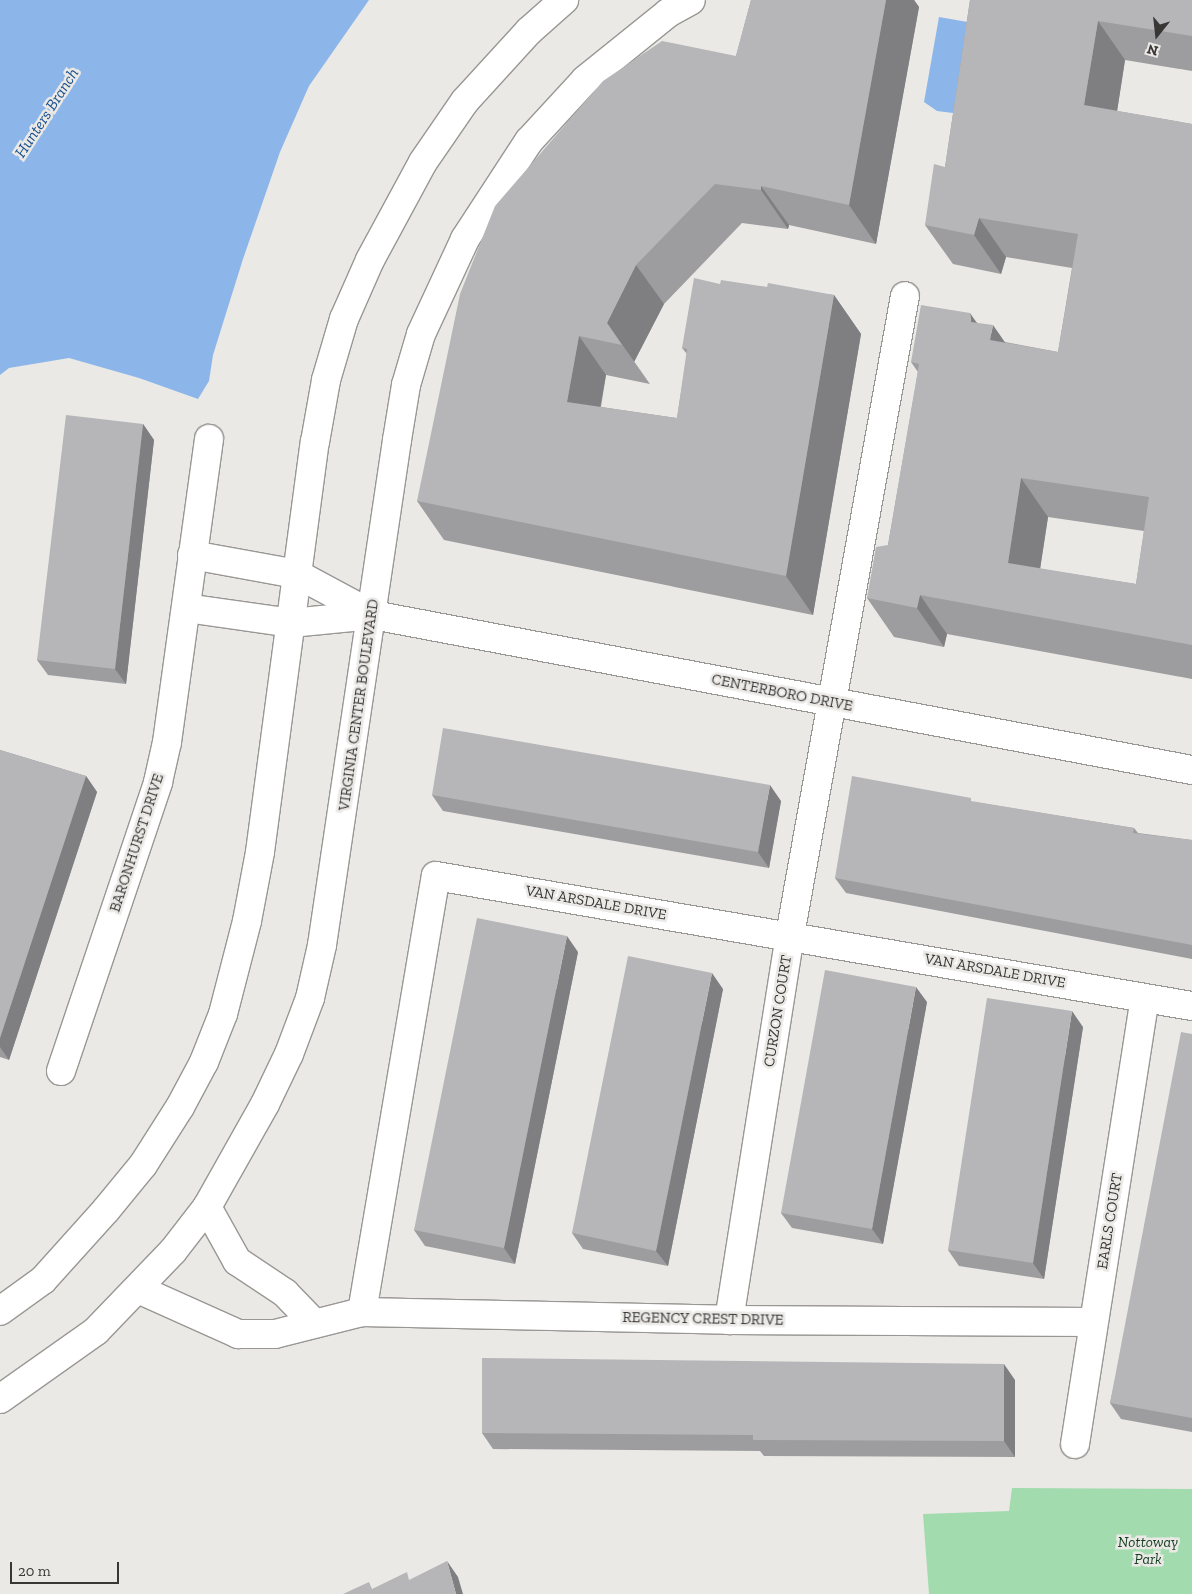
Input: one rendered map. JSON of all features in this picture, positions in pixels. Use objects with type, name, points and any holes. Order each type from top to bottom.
[{"type":"street","points":[[0,1311],[43,1280],[106,1210],[143,1164],[180,1107],[204,1062],[223,1014],[247,921],[326,380],[344,318],[370,260],[423,162],[465,101],[529,31],[564,0]]},
{"type":"street","name":"VIRGINIA CENTER BOULEVARD","points":[[0,1399],[96,1331],[173,1251],[206,1207],[265,1104],[289,1054],[310,998],[322,945],[406,385],[422,334],[465,239],[529,141],[585,80],[668,13],[691,0]]},
{"type":"street","name":"CURZON COURT","points":[[729,1320],[790,935],[905,296]]},
{"type":"street","name":"BARONHURST DRIVE","points":[[61,1071],[158,782],[186,608],[209,439]]},
{"type":"street","points":[[192,555],[297,574],[373,615]]},
{"type":"street","points":[[186,608],[291,623],[373,615]]},
{"type":"street","name":"CENTERBORO DRIVE","points":[[373,615],[1192,770]]},
{"type":"street","name":"VAN ARSDALE DRIVE","points":[[362,1312],[436,876],[790,935],[1192,1006]]},
{"type":"street","name":"EARLS COURT","points":[[1075,1444],[1145,998]]},
{"type":"street","points":[[206,1207],[238,1261],[286,1293],[313,1322]]},
{"type":"street","name":"REGENCY CREST DRIVE","points":[[138,1289],[238,1334],[275,1334],[313,1322],[362,1312],[729,1320],[1094,1322]]},
{"type":"green space","name":"Nottoway Park","points":[[1012,1488],[1192,1489],[1192,1594],[929,1594],[923,1514],[1009,1511]]},
{"type":"water","name":"Hunters Branch","points":[[0,0],[369,0],[309,86],[280,152],[243,259],[213,355],[209,381],[198,399],[139,378],[69,358],[9,368],[0,375]]},
{"type":"water","points":[[939,17],[979,24],[953,113],[937,111],[924,102]]},
{"type":"building","points":[[751,0],[886,0],[849,205],[761,186],[761,190],[715,184],[636,265],[607,323],[622,345],[579,336],[567,402],[677,418],[687,349],[682,348],[694,278],[720,284],[721,280],[767,287],[768,283],[834,295],[786,576],[417,501],[460,294],[495,206],[603,81],[662,41],[736,56]]},
{"type":"building","points":[[970,0],[1192,0],[1192,36],[1098,21],[1084,105],[1192,124],[1192,645],[920,595],[917,608],[867,598],[876,547],[888,545],[919,364],[911,362],[921,305],[970,313],[971,322],[993,325],[990,340],[1058,352],[1078,234],[979,218],[974,235],[925,225],[934,164],[945,167]],"holes":[[[1021,478],[1149,497],[1136,584],[1008,563]]]},
{"type":"building","points":[[66,415],[143,424],[115,669],[37,660]]},
{"type":"building","points":[[443,728],[770,785],[758,852],[432,795]]},
{"type":"building","points":[[0,750],[86,776],[0,1038]]},
{"type":"building","points":[[852,776],[971,798],[971,801],[1134,828],[1133,833],[1192,840],[1192,945],[835,878]]},
{"type":"building","points":[[477,918],[567,936],[504,1248],[414,1230]]},
{"type":"building","points":[[628,956],[712,973],[656,1251],[572,1233]]},
{"type":"building","points":[[825,970],[916,987],[872,1229],[781,1213]]},
{"type":"building","points":[[987,998],[1072,1011],[1033,1263],[948,1250]]},
{"type":"building","points":[[1181,1032],[1192,1034],[1192,1418],[1110,1403]]},
{"type":"building","points":[[482,1358],[1004,1364],[1004,1441],[753,1440],[753,1435],[482,1433]]},
{"type":"building","points":[[447,1561],[456,1594],[343,1594],[369,1582],[372,1589],[407,1572],[409,1580]]}]
